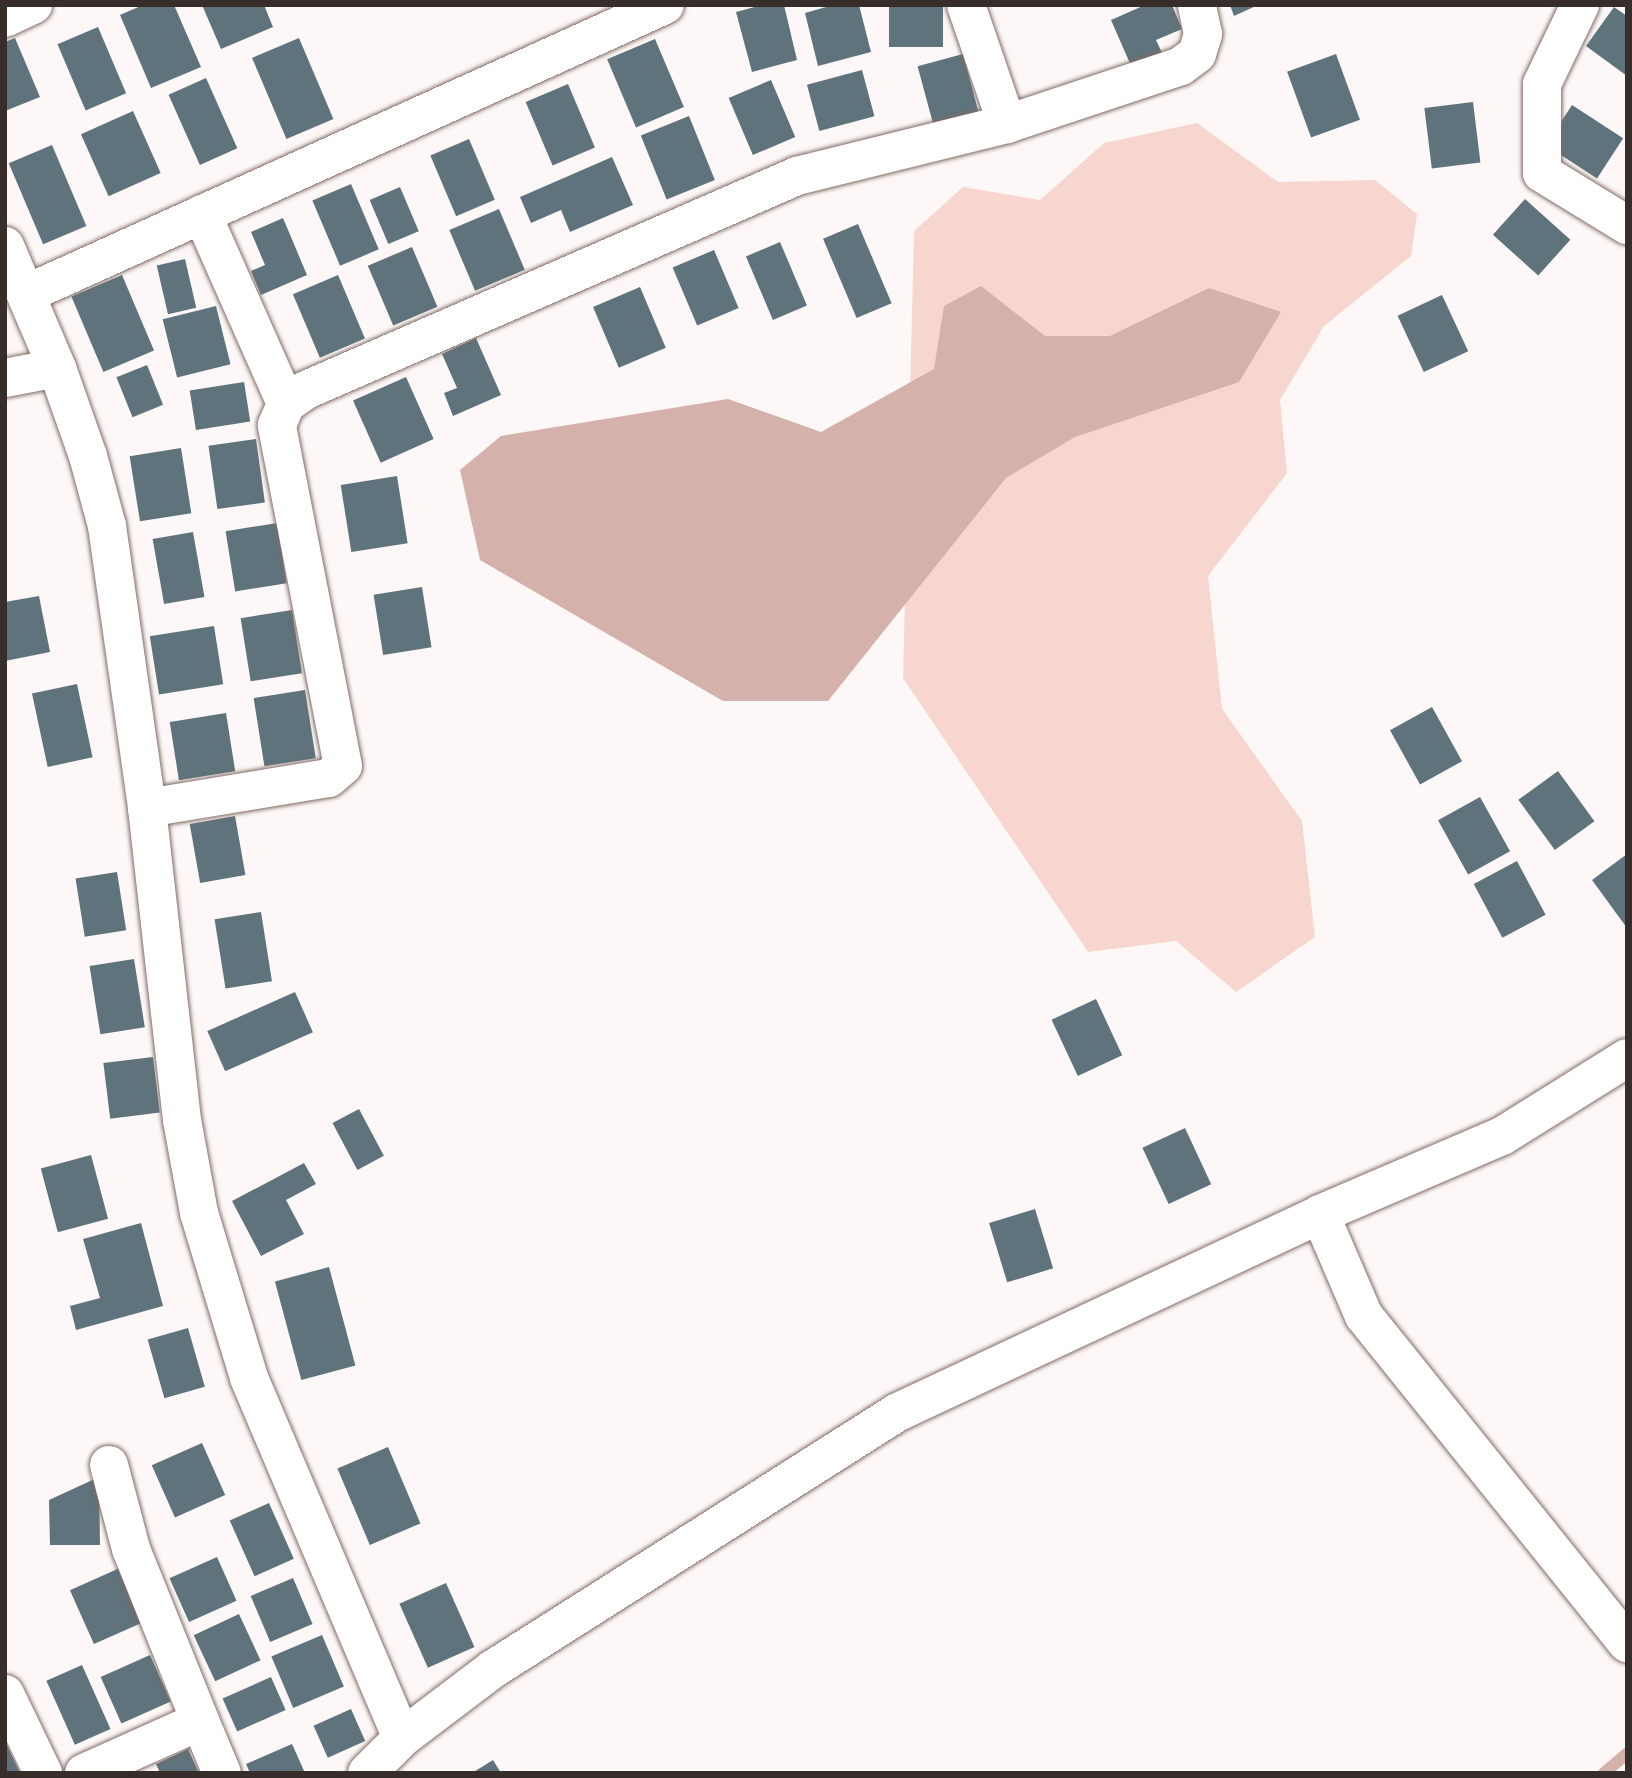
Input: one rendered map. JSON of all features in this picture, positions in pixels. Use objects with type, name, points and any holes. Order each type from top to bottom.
[{"type":"street","points":[[5,19],[33,5]]},
{"type":"street","points":[[26,294],[665,5]]},
{"type":"street","points":[[966,5],[1007,124]]},
{"type":"street","points":[[147,808],[329,778],[343,766],[277,425],[286,404],[306,390],[797,176],[1007,124],[1181,66],[1198,54],[1203,34],[1197,5]]},
{"type":"street","points":[[1580,5],[1542,84],[1542,173],[1627,225]]},
{"type":"street","points":[[202,214],[286,404]]},
{"type":"street","points":[[5,246],[57,368],[88,456],[107,526],[147,808],[182,1120],[199,1213],[249,1378],[402,1738]]},
{"type":"street","points":[[5,379],[57,368]]},
{"type":"street","points":[[367,1773],[402,1738],[493,1669],[895,1413],[1320,1214],[1502,1136],[1627,1058]]},
{"type":"street","points":[[1320,1214],[1364,1316],[1627,1643]]},
{"type":"street","points":[[110,1465],[131,1549],[222,1773]]},
{"type":"street","points":[[5,1694],[43,1773]]},
{"type":"street","points":[[84,1773],[200,1721]]},
{"type":"shaded area","points":[[1197,123],[1278,182],[1375,180],[1417,214],[1411,256],[1324,326],[1280,400],[1287,473],[1208,576],[1222,709],[1302,821],[1315,937],[1236,992],[1176,941],[1088,952],[903,678],[914,231],[963,187],[1040,200],[1104,143]]},
{"type":"shaded area","points":[[981,286],[1045,336],[1110,336],[1209,288],[1281,312],[1239,382],[1075,437],[1006,478],[828,701],[723,701],[480,560],[460,470],[501,436],[728,399],[821,432],[934,369],[944,306]]},
{"type":"building","points":[[143,5],[174,5],[201,67],[151,88],[120,15]]},
{"type":"building","points":[[202,5],[264,5],[273,27],[221,49]]},
{"type":"building","points":[[762,5],[784,5],[797,60],[752,72],[736,12]]},
{"type":"building","points":[[833,5],[859,5],[871,52],[818,66],[805,13]]},
{"type":"building","points":[[889,5],[943,5],[943,47],[889,47]]},
{"type":"building","points":[[1145,5],[1172,5],[1182,29],[1156,40],[1163,55],[1132,68],[1111,20]]},
{"type":"building","points":[[1230,5],[1258,5],[1234,16]]},
{"type":"building","points":[[1614,7],[1627,16],[1627,76],[1586,46]]},
{"type":"building","points":[[98,27],[126,93],[86,110],[57,44]]},
{"type":"building","points":[[15,38],[40,97],[5,111],[5,42]]},
{"type":"building","points":[[299,38],[333,119],[286,139],[252,58]]},
{"type":"building","points":[[655,39],[684,107],[636,127],[607,59]]},
{"type":"building","points":[[963,54],[979,112],[933,124],[918,66]]},
{"type":"building","points":[[1336,54],[1360,120],[1311,138],[1287,72]]},
{"type":"building","points":[[862,70],[874,116],[819,131],[807,85]]},
{"type":"building","points":[[206,78],[237,148],[200,165],[169,95]]},
{"type":"building","points":[[771,80],[795,137],[753,155],[729,98]]},
{"type":"building","points":[[568,84],[595,148],[553,165],[526,102]]},
{"type":"building","points":[[1473,102],[1480,163],[1432,169],[1424,108]]},
{"type":"building","points":[[1572,105],[1623,138],[1597,178],[1546,145]]},
{"type":"building","points":[[133,111],[161,173],[109,196],[81,134]]},
{"type":"building","points":[[689,116],[715,180],[667,199],[641,135]]},
{"type":"building","points":[[469,139],[495,200],[456,216],[430,155]]},
{"type":"building","points":[[52,145],[86,226],[43,244],[9,163]]},
{"type":"building","points":[[612,157],[633,205],[570,232],[561,210],[531,223],[520,197]]},
{"type":"building","points":[[351,184],[379,249],[340,266],[312,200]]},
{"type":"building","points":[[400,187],[419,231],[388,244],[370,200]]},
{"type":"building","points":[[1525,199],[1570,240],[1538,275],[1493,235]]},
{"type":"building","points":[[499,209],[525,270],[475,291],[449,230]]},
{"type":"building","points":[[283,218],[307,275],[261,295],[251,271],[265,265],[251,232]]},
{"type":"building","points":[[858,224],[892,303],[857,318],[823,239]]},
{"type":"building","points":[[780,242],[807,306],[773,320],[746,256]]},
{"type":"building","points":[[412,247],[437,307],[393,326],[368,266]]},
{"type":"building","points":[[714,250],[739,308],[697,326],[673,268]]},
{"type":"building","points":[[185,259],[196,308],[168,314],[157,266]]},
{"type":"building","points":[[122,275],[154,350],[103,372],[71,296]]},
{"type":"building","points":[[338,275],[365,339],[320,358],[293,294]]},
{"type":"building","points":[[640,287],[666,348],[619,368],[593,307]]},
{"type":"building","points":[[1442,295],[1468,351],[1424,372],[1398,316]]},
{"type":"building","points":[[216,306],[231,364],[177,378],[163,319]]},
{"type":"building","points":[[476,338],[501,395],[453,416],[444,393],[457,388],[442,354]]},
{"type":"building","points":[[147,365],[163,405],[133,417],[116,377]]},
{"type":"building","points":[[406,377],[434,439],[381,463],[353,401]]},
{"type":"building","points":[[244,382],[250,422],[196,430],[190,391]]},
{"type":"building","points":[[256,439],[265,502],[217,509],[208,446]]},
{"type":"building","points":[[181,448],[191,513],[140,521],[130,456]]},
{"type":"building","points":[[397,476],[408,543],[351,552],[341,485]]},
{"type":"building","points":[[277,523],[287,583],[235,591],[226,531]]},
{"type":"building","points":[[193,532],[204,597],[164,604],[153,539]]},
{"type":"building","points":[[422,587],[432,647],[383,655],[374,595]]},
{"type":"building","points":[[39,596],[50,652],[5,661],[5,602]]},
{"type":"building","points":[[292,610],[302,673],[251,681],[241,618]]},
{"type":"building","points":[[214,626],[223,684],[159,694],[150,636]]},
{"type":"building","points":[[77,684],[93,757],[48,767],[32,694]]},
{"type":"building","points":[[305,690],[316,758],[264,766],[254,698]]},
{"type":"building","points":[[1432,707],[1462,761],[1420,784],[1390,730]]},
{"type":"building","points":[[226,713],[235,771],[179,780],[170,722]]},
{"type":"building","points":[[1558,771],[1594,821],[1555,850],[1518,800]]},
{"type":"building","points":[[1480,797],[1510,851],[1468,874],[1438,820]]},
{"type":"building","points":[[235,816],[245,875],[200,883],[190,824]]},
{"type":"building","points":[[1627,854],[1627,928],[1592,880]]},
{"type":"building","points":[[1517,861],[1546,915],[1502,938],[1474,884]]},
{"type":"building","points":[[117,872],[126,930],[85,937],[76,879]]},
{"type":"building","points":[[261,912],[272,981],[226,988],[215,919]]},
{"type":"building","points":[[134,959],[145,1027],[100,1034],[90,966]]},
{"type":"building","points":[[295,992],[313,1032],[225,1071],[207,1031]]},
{"type":"building","points":[[1096,999],[1122,1055],[1078,1076],[1052,1020]]},
{"type":"building","points":[[153,1057],[160,1113],[110,1119],[103,1063]]},
{"type":"building","points":[[359,1109],[384,1156],[357,1170],[333,1123]]},
{"type":"building","points":[[1185,1128],[1211,1184],[1169,1204],[1142,1148]]},
{"type":"building","points":[[91,1155],[108,1219],[58,1232],[41,1168]]},
{"type":"building","points":[[304,1163],[316,1184],[286,1200],[304,1234],[261,1256],[232,1201]]},
{"type":"building","points":[[1035,1209],[1053,1268],[1007,1282],[989,1223]]},
{"type":"building","points":[[141,1223],[163,1306],[76,1330],[70,1306],[100,1298],[83,1239]]},
{"type":"building","points":[[329,1267],[355,1366],[301,1380],[275,1281]]},
{"type":"building","points":[[188,1328],[205,1387],[164,1398],[148,1340]]},
{"type":"building","points":[[202,1443],[225,1495],[175,1517],[152,1465]]},
{"type":"building","points":[[388,1447],[420,1523],[370,1545],[337,1468]]},
{"type":"building","points":[[99,1477],[100,1545],[50,1545],[49,1500]]},
{"type":"building","points":[[269,1503],[294,1559],[255,1576],[230,1520]]},
{"type":"building","points":[[217,1557],[237,1601],[189,1622],[169,1578]]},
{"type":"building","points":[[122,1567],[146,1621],[94,1644],[70,1590]]},
{"type":"building","points":[[293,1578],[313,1624],[270,1642],[251,1596]]},
{"type":"building","points":[[446,1583],[474,1647],[428,1668],[399,1604]]},
{"type":"building","points":[[239,1614],[261,1660],[215,1681],[194,1635]]},
{"type":"building","points":[[322,1635],[344,1687],[293,1708],[271,1656]]},
{"type":"building","points":[[150,1655],[171,1702],[121,1724],[101,1677]]},
{"type":"building","points":[[82,1665],[110,1729],[75,1745],[46,1681]]},
{"type":"building","points":[[271,1677],[286,1710],[237,1731],[223,1699]]},
{"type":"building","points":[[351,1709],[365,1741],[328,1758],[314,1726]]},
{"type":"building","points":[[5,1741],[20,1773],[5,1773]]},
{"type":"building","points":[[292,1744],[305,1773],[250,1773],[246,1764]]},
{"type":"building","points":[[188,1749],[199,1773],[160,1773],[156,1764]]},
{"type":"building","points":[[493,1760],[501,1773],[472,1773]]},
{"type":"waterway","points":[[1604,1773],[1627,1754]]}]
